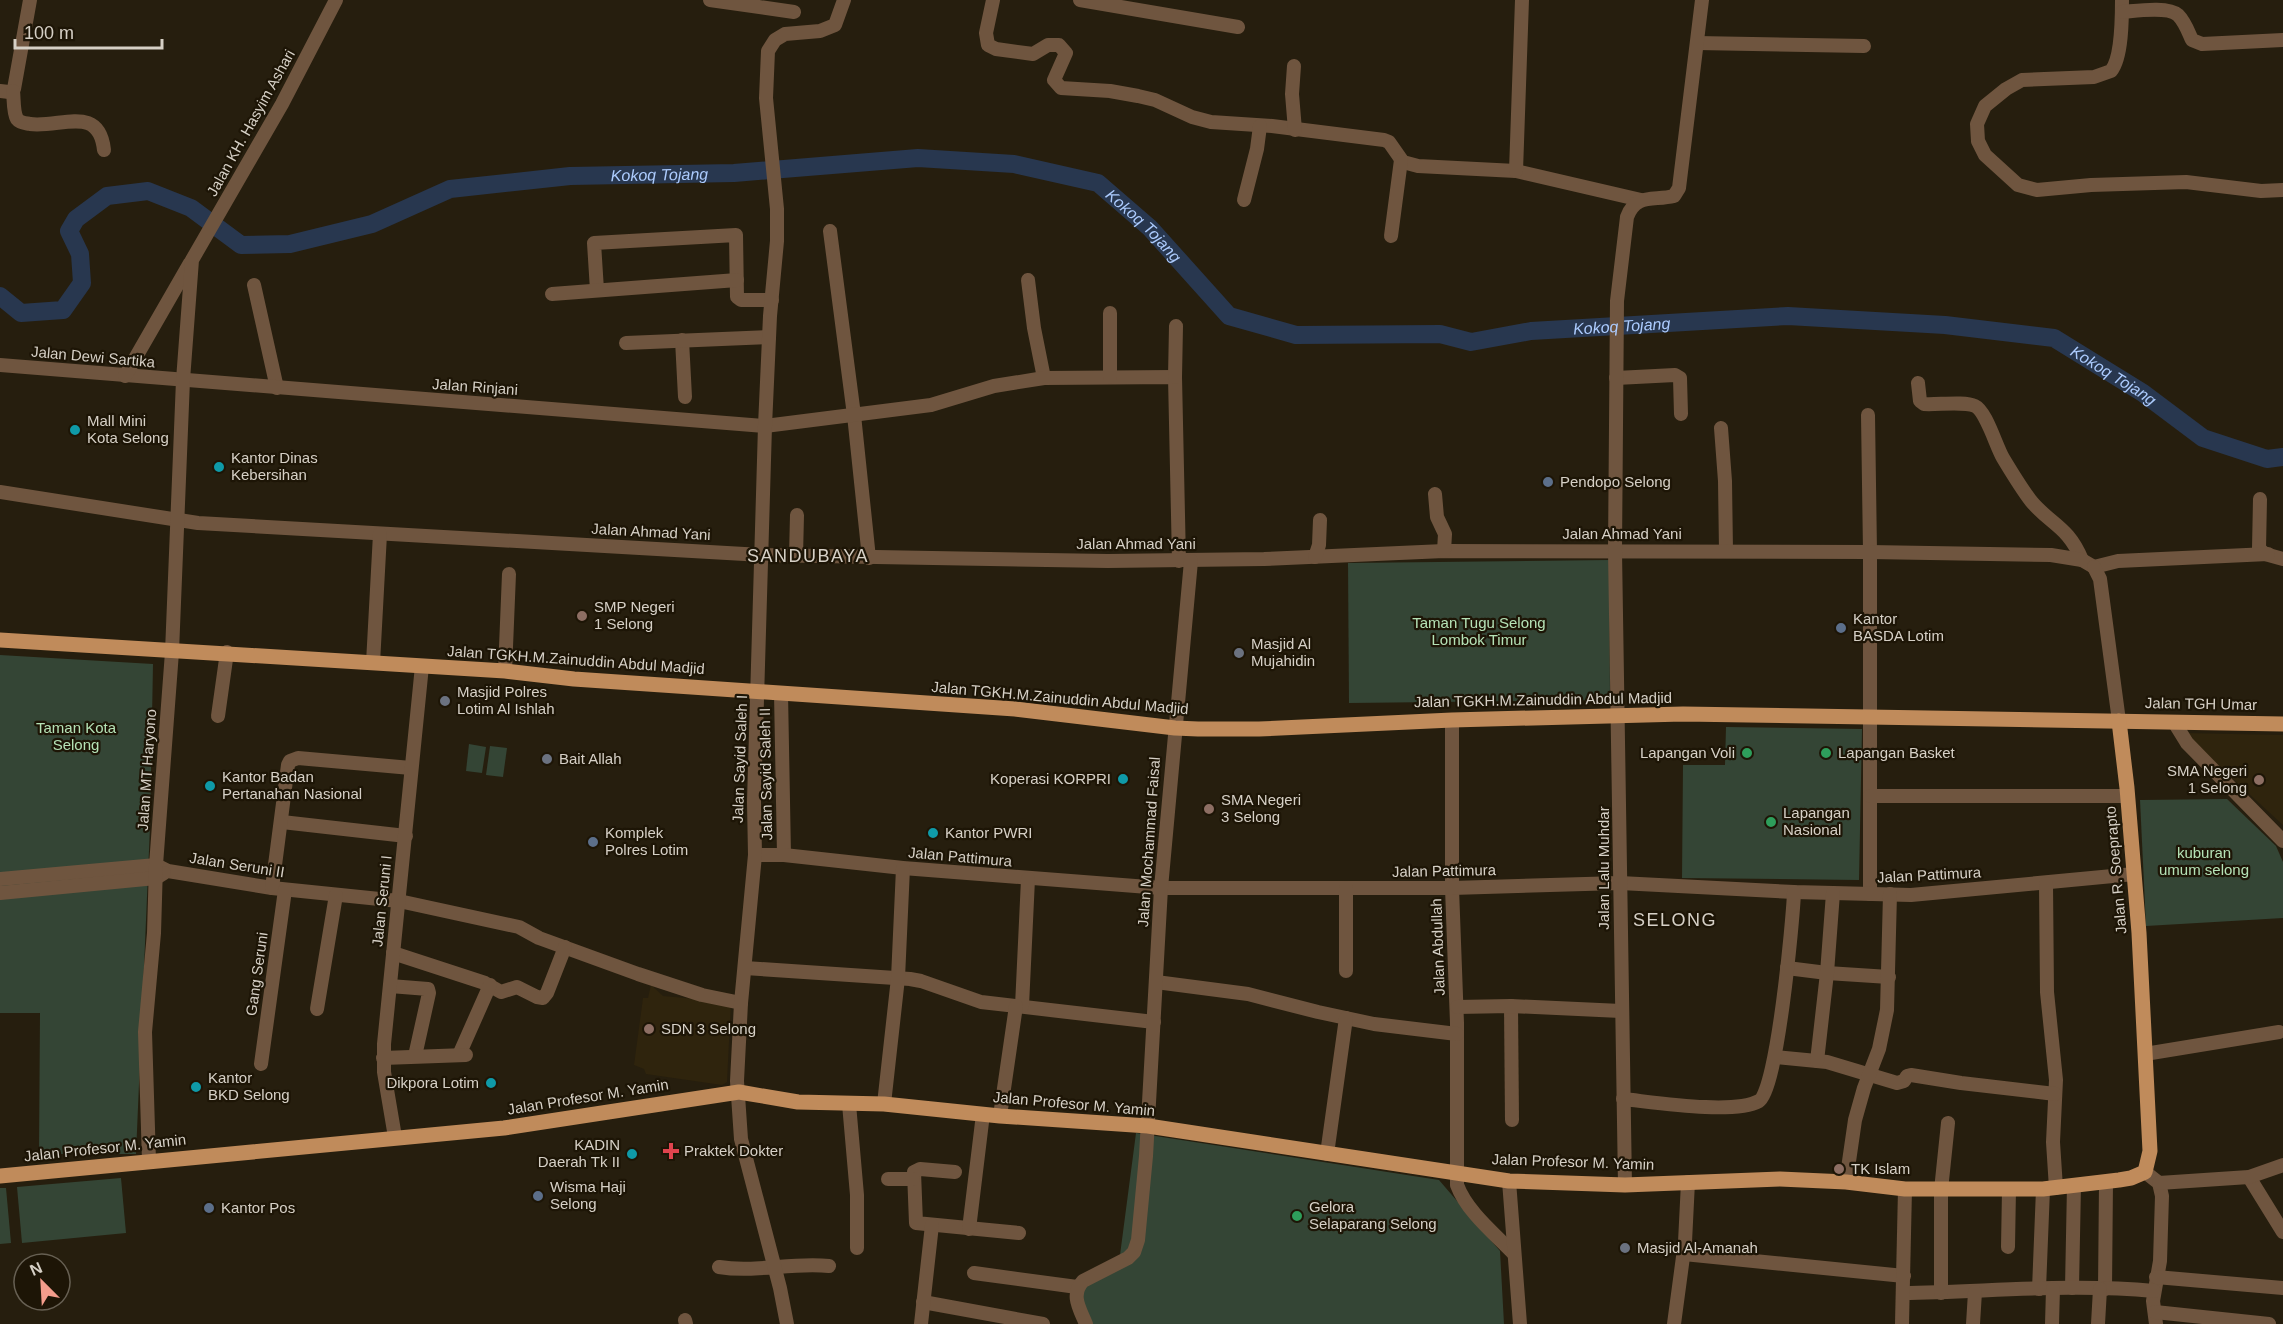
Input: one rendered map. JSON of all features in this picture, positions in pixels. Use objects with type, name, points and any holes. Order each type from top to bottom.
[{"type":"main road","name":"Jalan TGKH.M.Zainuddin Abdul Madjid","points":[[0,640],[172,652],[227,652],[506,671],[574,679],[1015,709],[1175,728],[1259,729],[1619,715],[1870,716],[2119,721]]},
{"type":"main road","name":"Jalan TGH Umar","points":[[2119,721],[2283,724]]},
{"type":"main road","name":"Jalan R. Soeprapto","points":[[2119,721],[2128,796],[2139,933],[2150,1152],[2145,1172]]},
{"type":"main road","name":"Jalan Profesor M. Yamin","points":[[0,1176],[504,1128],[739,1092],[798,1102],[884,1104],[1000,1116],[1148,1126],[1509,1181],[1625,1185],[1780,1179],[1941,1190],[2050,1188],[2131,1178],[2145,1172]]},
{"type":"street","points":[[30,0],[6,91],[17,118],[21,122],[38,125],[91,123],[97,127],[103,137],[104,150]]},
{"type":"street","name":"Jalan KH. Hasyim Ashari","points":[[125,376],[282,104],[336,0]]},
{"type":"street","points":[[710,0],[795,6],[792,32],[829,29],[838,21],[844,0]]},
{"type":"street","points":[[993,0],[986,33],[988,45],[996,49],[1033,54],[1048,45],[1059,45],[1066,53],[1054,80],[1061,88],[1110,91],[1138,96],[1155,100],[1202,120],[1384,140],[1389,142],[1401,160],[1418,166],[1516,171],[1641,200],[1665,198],[1677,193],[1702,0]]},
{"type":"street","points":[[1080,0],[1238,27]]},
{"type":"street","points":[[1516,171],[1522,0]]},
{"type":"street","points":[[2283,40],[2202,44],[2192,40],[2184,22],[2176,13],[2122,6],[2116,66],[2111,71],[2094,77],[2022,80],[2006,88],[1985,106],[1977,124],[1978,141],[1985,155],[2018,184],[2037,190],[2091,185],[2186,182],[2261,191],[2283,190]]},
{"type":"street","name":"Jalan Sayid Saleh I","points":[[787,1324],[780,1288],[741,1139],[737,1081],[741,1003],[755,855],[754,802],[765,426],[777,241],[765,80],[768,51],[775,40],[792,32]]},
{"type":"street","points":[[1696,43],[1864,46]]},
{"type":"street","points":[[1294,66],[1292,94],[1295,130]]},
{"type":"street","points":[[1244,200],[1257,149],[1260,126]]},
{"type":"street","points":[[1391,236],[1401,160]]},
{"type":"street","name":"Jalan Lalu Muhdar","points":[[1625,1185],[1615,551],[1617,301],[1627,217],[1634,203],[1641,200]]},
{"type":"street","points":[[830,231],[854,415],[869,558]]},
{"type":"street","points":[[597,290],[594,243],[736,235],[737,297],[741,300],[772,300]]},
{"type":"street","name":"Jalan KH. Hasyim Ashari","points":[[183,380],[192,260]]},
{"type":"street","points":[[552,294],[737,280]]},
{"type":"street","points":[[1028,280],[1034,328],[1044,378]]},
{"type":"street","points":[[254,285],[277,388]]},
{"type":"street","points":[[1110,313],[1110,377]]},
{"type":"street","name":"Jalan Mochammad Faisal","points":[[1077,1287],[1083,1281],[1128,1257],[1135,1250],[1141,1219],[1161,888],[1175,728],[1185,561],[1175,377],[1176,326]]},
{"type":"street","points":[[626,343],[769,337]]},
{"type":"street","points":[[682,340],[685,398]]},
{"type":"street","name":"Jalan Dewi Sartika","points":[[0,366],[183,380]]},
{"type":"street","points":[[1616,372],[1675,375],[1680,378],[1682,385],[1681,414]]},
{"type":"street","name":"Jalan Rinjani","points":[[183,380],[765,426],[931,405],[994,386],[1044,378],[1175,377]]},
{"type":"street","name":"Jalan MT Haryono","points":[[149,1161],[145,1032],[160,871],[183,380]]},
{"type":"street","name":"Jalan R. Soeprapto","points":[[1918,382],[1920,401],[1924,404],[1970,405],[1981,411],[2002,455],[2020,485],[2032,501],[2066,531],[2100,579],[2119,721]]},
{"type":"street","points":[[1868,415],[1870,894]]},
{"type":"street","points":[[1721,428],[1725,481],[1726,551]]},
{"type":"street","name":"Jalan Ahmad Yani","points":[[0,492],[176,520],[380,534],[762,555],[1185,561],[1444,551],[1726,551],[2051,555],[2088,563]]},
{"type":"street","points":[[1435,494],[1437,517],[1445,534],[1444,551]]},
{"type":"street","points":[[2260,499],[2259,549],[2283,559]]},
{"type":"street","points":[[796,515],[796,556]]},
{"type":"street","points":[[1315,557],[1319,545],[1320,520]]},
{"type":"street","points":[[373,663],[380,534]]},
{"type":"street","points":[[2088,563],[2268,554]]},
{"type":"street","points":[[506,671],[510,574]]},
{"type":"street","points":[[218,717],[227,652]]},
{"type":"street","name":"Jalan Seruni I","points":[[395,1137],[383,1058],[422,666]]},
{"type":"street","name":"Jalan Sayid Saleh II","points":[[781,693],[783,855]]},
{"type":"street","name":"Jalan Abdullah","points":[[1452,720],[1452,888],[1457,1007],[1457,1185],[1465,1201],[1514,1254]]},
{"type":"street","points":[[2174,722],[2187,743],[2283,841]]},
{"type":"street","name":"Gang Seruni","points":[[261,1064],[279,889],[282,822],[288,765],[293,759],[411,768]]},
{"type":"street","points":[[1870,796],[2128,796]]},
{"type":"street","points":[[282,822],[406,836]]},
{"type":"street","name":"Jalan Pattimura","points":[[755,855],[783,855],[1028,879],[1161,888],[1452,888],[1620,884],[1911,895],[2134,874]]},
{"type":"street","points":[[884,1104],[898,978],[903,868]]},
{"type":"street","name":"Jalan Seruni II","points":[[0,879],[160,871],[279,889],[399,901],[519,927],[539,938],[702,995],[741,1003]]},
{"type":"street","name":"Jalan Seruni II","points":[[0,893],[160,871]]},
{"type":"street","points":[[1000,1116],[1019,1006],[1028,879]]},
{"type":"street","points":[[2046,884],[2047,992],[2055,1094],[2046,1289],[2052,1324]]},
{"type":"street","points":[[1346,888],[1346,971]]},
{"type":"street","points":[[1623,1099],[1718,1107],[1756,1102],[1764,1097],[1774,1057],[1787,968],[1794,892]]},
{"type":"street","points":[[1817,1060],[1833,893]]},
{"type":"street","points":[[1846,1182],[1855,1120],[1879,1049],[1887,1010],[1890,894]]},
{"type":"street","points":[[317,1009],[336,896]]},
{"type":"street","points":[[393,953],[490,985],[501,992],[517,987],[543,998],[565,947]]},
{"type":"street","points":[[746,968],[921,981],[981,1002],[1154,1022]]},
{"type":"street","points":[[1787,968],[1827,974],[1889,977]]},
{"type":"street","points":[[1156,982],[1248,994],[1346,1018],[1457,1034]]},
{"type":"street","points":[[383,1058],[462,1055],[490,985]]},
{"type":"street","points":[[390,986],[428,989],[415,1056]]},
{"type":"street","points":[[1457,1007],[1511,1006],[1622,1011]]},
{"type":"street","points":[[1511,1006],[1512,1120]]},
{"type":"street","points":[[1327,1154],[1346,1018]]},
{"type":"street","points":[[2145,1054],[2279,1032]]},
{"type":"street","points":[[1774,1057],[1817,1060],[1897,1083],[1911,1075],[2055,1094]]},
{"type":"street","points":[[849,1104],[857,1195],[858,1248]]},
{"type":"street","points":[[969,1229],[982,1114]]},
{"type":"street","points":[[1941,1293],[1941,1190],[1948,1123]]},
{"type":"street","points":[[2145,1172],[2159,1182],[2249,1177],[2283,1165]]},
{"type":"street","points":[[955,1172],[916,1170],[913,1179],[915,1220],[920,1224],[1019,1233]]},
{"type":"street","points":[[2249,1177],[2283,1232]]},
{"type":"street","points":[[888,1179],[913,1179]]},
{"type":"street","points":[[1509,1181],[1520,1324]]},
{"type":"street","points":[[1674,1324],[1684,1254],[1688,1182]]},
{"type":"street","points":[[2098,1324],[2102,1289],[2106,1182]]},
{"type":"street","points":[[2159,1182],[2162,1196],[2160,1261],[2155,1284],[2156,1318],[2269,1324]]},
{"type":"street","points":[[2072,1288],[2074,1185]]},
{"type":"street","points":[[1902,1324],[1905,1189]]},
{"type":"street","points":[[2008,1247],[2009,1189]]},
{"type":"street","points":[[921,1324],[932,1225]]},
{"type":"street","points":[[1684,1254],[1904,1276]]},
{"type":"street","points":[[718,1267],[731,1269],[804,1264],[829,1266]]},
{"type":"street","points":[[974,1273],[1077,1287],[1076,1301],[1086,1324]]},
{"type":"street","points":[[1904,1293],[2102,1289],[2155,1284],[2283,1288]]},
{"type":"street","points":[[1973,1324],[1975,1292]]},
{"type":"street","points":[[923,1302],[1043,1324]]},
{"type":"shaded area","name":"SMA Negeri 1 Selong","points":[[2183,733],[2283,735],[2283,825]]},
{"type":"shaded area","points":[[651,985],[663,996],[731,1002],[727,1082],[722,1085],[646,1074],[644,1069],[634,1065],[643,998],[648,998]]},
{"type":"green space","name":"Taman Tugu Selong Lombok Timur","points":[[1609,560],[1610,700],[1349,703],[1348,563]]},
{"type":"green space","name":"Taman Kota Selong","points":[[0,655],[153,664],[150,827],[136,1154],[39,1154],[40,1013],[0,1013]]},
{"type":"green space","name":"Lapangan Nasional","points":[[1726,727],[1862,729],[1859,880],[1682,878],[1683,765],[1725,765]]},
{"type":"green space","points":[[469,744],[486,747],[482,773],[466,771]]},
{"type":"green space","points":[[490,746],[507,748],[503,777],[486,775]]},
{"type":"green space","name":"kuburan umum selong","points":[[2227,799],[2276,846],[2283,862],[2283,918],[2146,926],[2140,800]]},
{"type":"green space","name":"Gelora Selaparang Selong","points":[[1136,1133],[1439,1180],[1500,1251],[1504,1324],[1087,1324],[1072,1283],[1120,1255]]},
{"type":"green space","points":[[121,1178],[126,1233],[22,1243],[17,1187]]},
{"type":"green space","points":[[0,1188],[6,1188],[11,1243],[0,1244]]},
{"type":"waterway","name":"Kokoq Tojang","points":[[0,296],[21,313],[63,310],[82,283],[80,254],[69,231],[76,219],[107,196],[148,191],[191,208],[241,245],[290,244],[372,224],[450,189],[570,176],[734,173],[918,158],[1014,164],[1098,183],[1150,228],[1229,316],[1296,335],[1440,334],[1471,342],[1531,331],[1788,316],[1945,325],[2054,338],[2143,393],[2203,438],[2267,459],[2283,457]]},
{"type":"place","name":"Mall Mini Kota Selong","points":[[75,430]]},
{"type":"place","name":"Kantor Dinas Kebersihan","points":[[219,467]]},
{"type":"place","name":"Pendopo Selong","points":[[1548,482]]},
{"type":"place","name":"SMP Negeri 1 Selong","points":[[582,616]]},
{"type":"place","name":"Kantor BASDA Lotim","points":[[1841,628]]},
{"type":"place","name":"Masjid Al Mujahidin","points":[[1239,653]]},
{"type":"place","name":"Masjid Polres Lotim Al Ishlah","points":[[445,701]]},
{"type":"place","name":"Lapangan Voli","points":[[1747,753]]},
{"type":"place","name":"Lapangan Basket","points":[[1826,753]]},
{"type":"place","name":"Bait Allah","points":[[547,759]]},
{"type":"place","name":"Koperasi KORPRI","points":[[1123,779]]},
{"type":"place","name":"SMA Negeri 1 Selong","points":[[2259,780]]},
{"type":"place","name":"Kantor Badan Pertanahan Nasional","points":[[210,786]]},
{"type":"place","name":"SMA Negeri 3 Selong","points":[[1209,809]]},
{"type":"place","name":"Lapangan Nasional","points":[[1771,822]]},
{"type":"place","name":"Kantor PWRI","points":[[933,833]]},
{"type":"place","name":"Komplek Polres Lotim","points":[[593,842]]},
{"type":"place","name":"SDN 3 Selong","points":[[649,1029]]},
{"type":"place","name":"Dikpora Lotim","points":[[491,1083]]},
{"type":"place","name":"Kantor BKD Selong","points":[[196,1087]]},
{"type":"place","name":"Praktek Dokter","points":[[671,1151]]},
{"type":"place","name":"KADIN Daerah Tk II","points":[[632,1154]]},
{"type":"place","name":"TK Islam","points":[[1839,1169]]},
{"type":"place","name":"Wisma Haji Selong","points":[[538,1196]]},
{"type":"place","name":"Kantor Pos","points":[[209,1208]]},
{"type":"place","name":"Gelora Selaparang Selong","points":[[1297,1216]]},
{"type":"place","name":"Masjid Al-Amanah","points":[[1625,1248]]},
{"type":"district","name":"SANDUBAYA","points":[[808,556]]},
{"type":"district","name":"SELONG","points":[[1675,920]]}]
